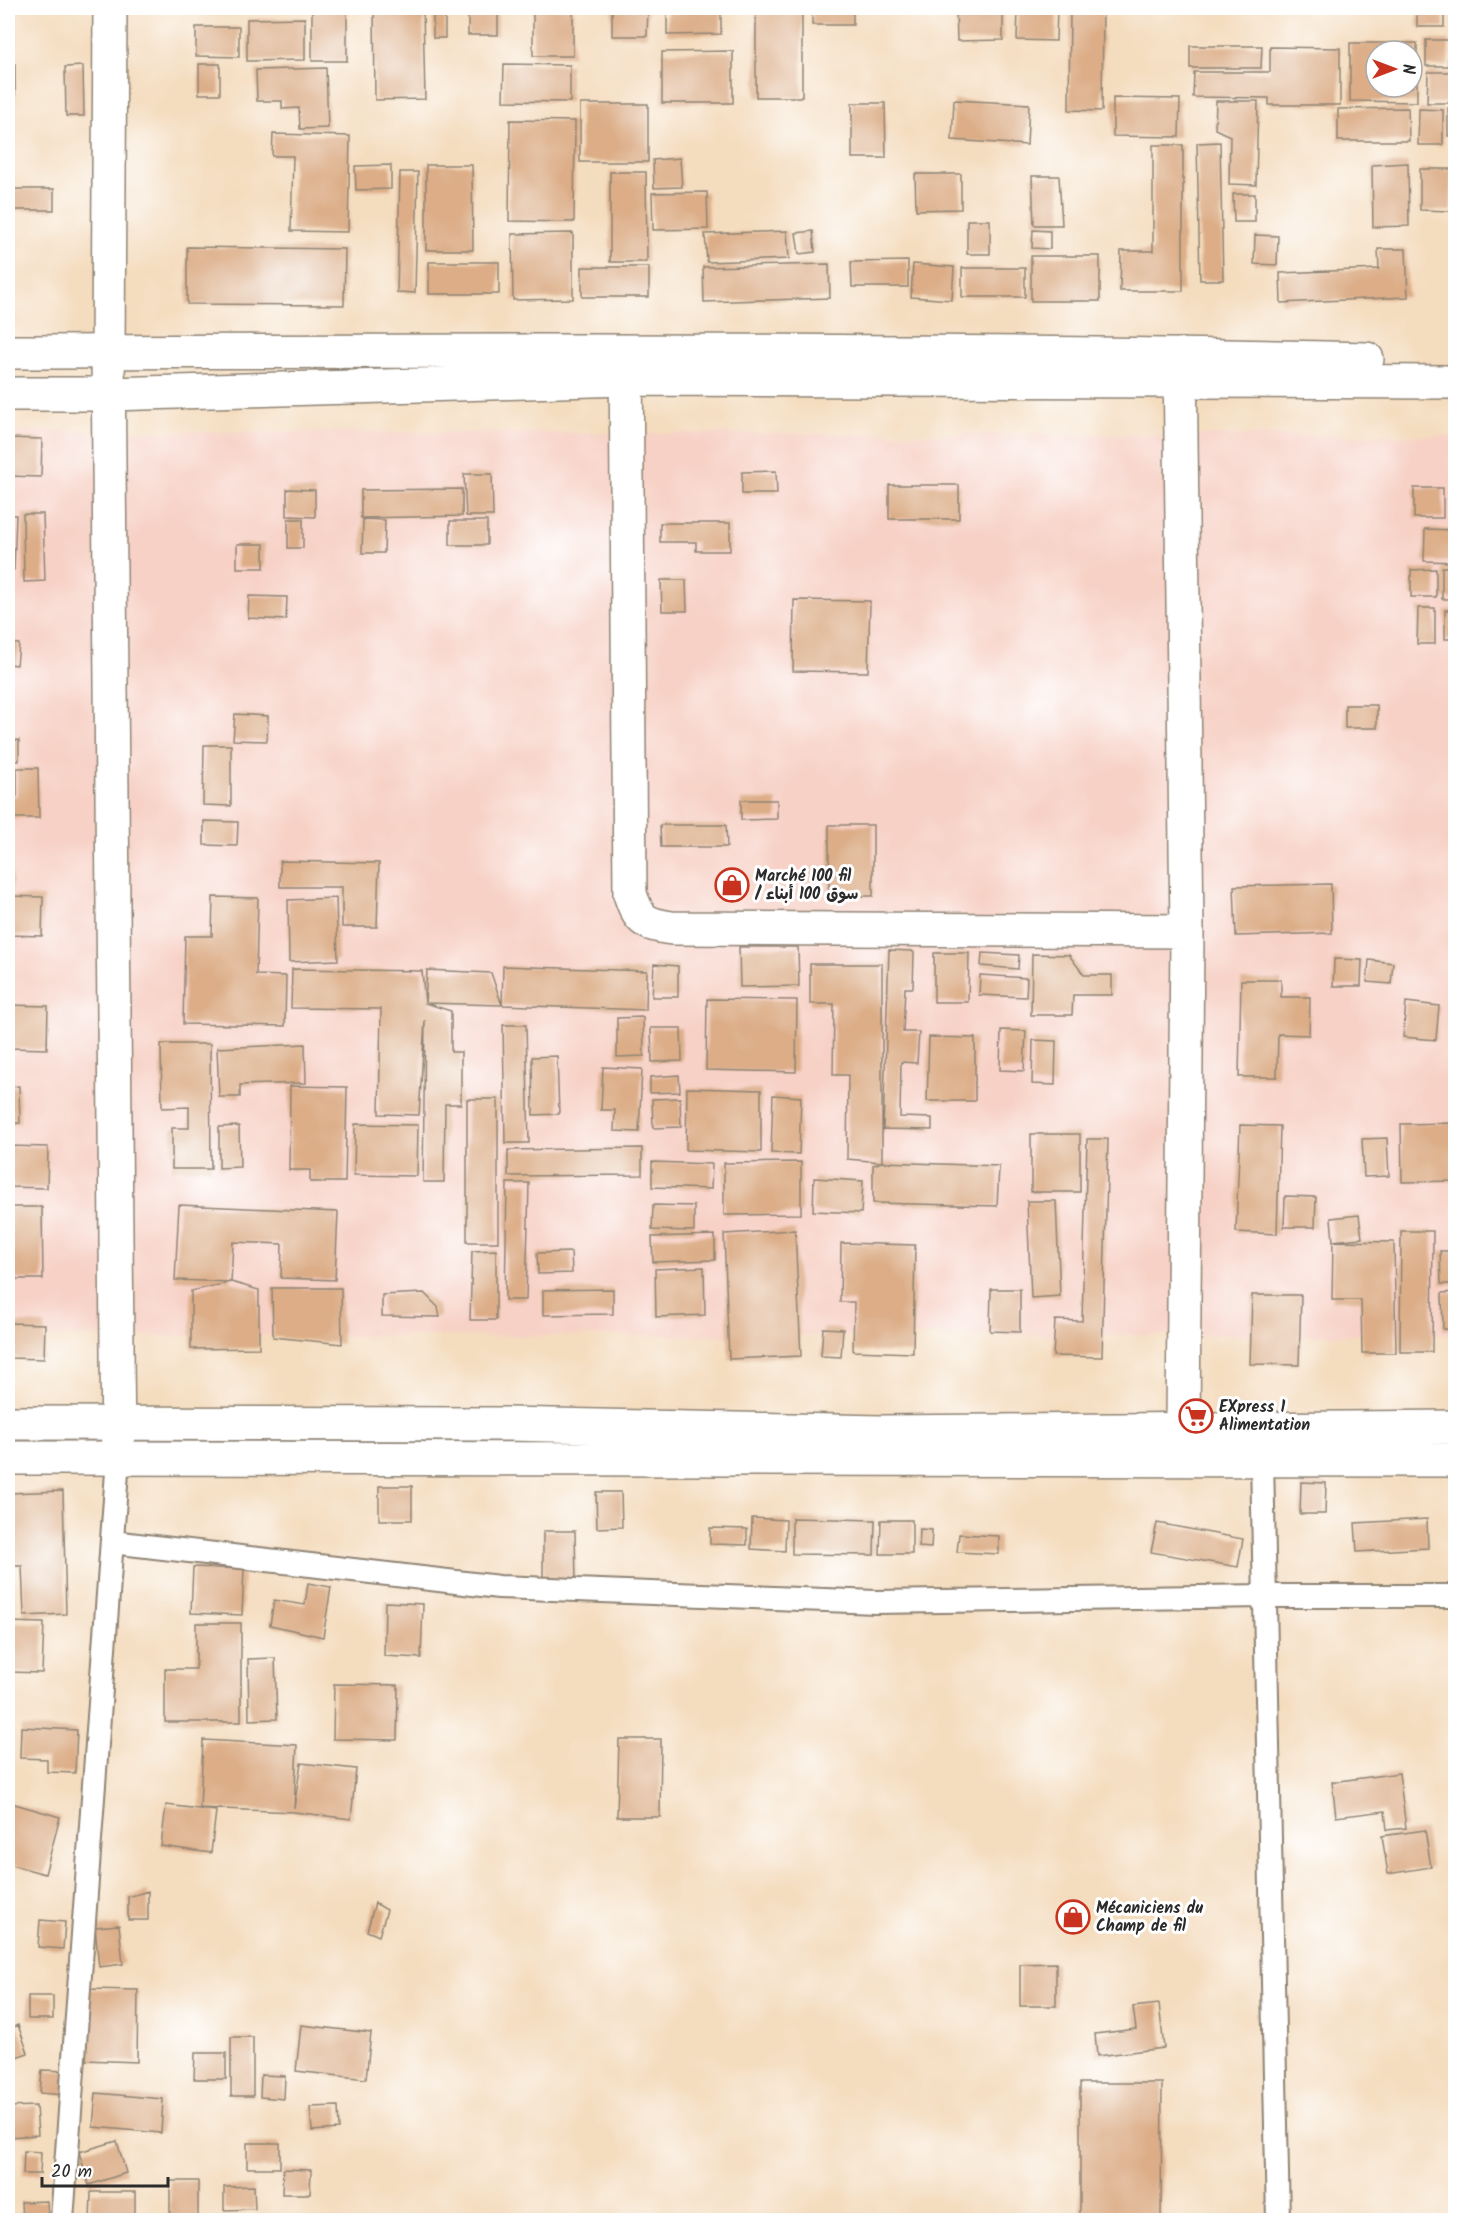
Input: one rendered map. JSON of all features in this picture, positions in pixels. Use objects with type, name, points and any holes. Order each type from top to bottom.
[{"type":"street","points":[[111,8],[108,352],[118,1458]]},
{"type":"street","points":[[8,352],[108,352],[626,365],[1181,368],[1455,360]]},
{"type":"street","points":[[8,394],[110,394],[626,365]]},
{"type":"street","points":[[626,365],[630,894],[638,916],[652,925],[672,928],[1187,931]]},
{"type":"street","points":[[1181,368],[1455,382]]},
{"type":"street","points":[[1181,368],[1187,931],[1183,1428]]},
{"type":"street","points":[[8,1423],[507,1424],[881,1432],[1455,1427]]},
{"type":"street","points":[[8,1458],[1455,1460]]},
{"type":"lane","points":[[62,2220],[118,1458]]},
{"type":"lane","points":[[1262,1459],[1278,2220]]},
{"type":"lane","points":[[112,1542],[499,1587],[876,1602],[1264,1596],[1455,1596]]},
{"type":"shaded area","name":"Marché 100 fil / سوق 100 أبناء","points":[[8,431],[1455,436],[1455,1335],[8,1336]]},
{"type":"building","points":[[312,8],[347,8],[347,61],[312,61]]},
{"type":"building","points":[[374,8],[423,8],[425,99],[375,100]]},
{"type":"building","points":[[433,8],[445,8],[445,38],[433,38]]},
{"type":"building","points":[[468,8],[498,8],[498,35],[468,35]]},
{"type":"building","points":[[533,8],[573,8],[573,56],[533,56]]},
{"type":"building","points":[[612,8],[648,8],[647,36],[612,36]]},
{"type":"building","points":[[667,8],[721,8],[721,34],[667,35]]},
{"type":"building","points":[[756,8],[802,8],[802,97],[756,97]]},
{"type":"building","points":[[812,8],[853,8],[853,25],[812,25]]},
{"type":"building","points":[[956,8],[1003,8],[1003,40],[957,41]]},
{"type":"building","points":[[1018,8],[1057,8],[1056,41],[1017,40]]},
{"type":"building","points":[[1070,8],[1103,8],[1102,111],[1069,110]]},
{"type":"building","points":[[1417,8],[1444,8],[1444,27],[1417,27]]},
{"type":"building","points":[[305,18],[305,60],[247,61],[247,19]]},
{"type":"building","points":[[196,27],[239,27],[239,57],[196,56]]},
{"type":"building","points":[[1426,40],[1449,40],[1448,66],[1426,66]]},
{"type":"building","points":[[1350,43],[1364,43],[1364,99],[1417,99],[1417,102],[1350,101]]},
{"type":"building","points":[[1190,46],[1262,46],[1261,68],[1190,68]]},
{"type":"building","points":[[1270,47],[1340,48],[1340,105],[1269,105],[1269,98],[1193,97],[1194,72],[1270,72]]},
{"type":"building","points":[[733,51],[733,103],[662,103],[662,52]]},
{"type":"building","points":[[8,64],[15,64],[15,100],[8,100]]},
{"type":"building","points":[[199,64],[220,64],[220,94],[199,94]]},
{"type":"building","points":[[504,64],[570,65],[570,102],[503,101]]},
{"type":"building","points":[[83,66],[84,116],[66,116],[65,67]]},
{"type":"building","points":[[326,68],[328,128],[300,129],[299,108],[282,109],[282,101],[257,101],[256,70]]},
{"type":"building","points":[[1428,72],[1456,72],[1456,103],[1427,103]]},
{"type":"building","points":[[1113,98],[1180,99],[1179,137],[1113,136]]},
{"type":"building","points":[[954,100],[1029,104],[1027,145],[952,140]]},
{"type":"building","points":[[1216,101],[1258,101],[1256,185],[1229,184],[1230,136],[1215,129]]},
{"type":"building","points":[[852,103],[885,103],[886,158],[852,158]]},
{"type":"building","points":[[580,104],[648,104],[648,162],[580,162]]},
{"type":"building","points":[[1408,108],[1409,141],[1338,141],[1338,109]]},
{"type":"building","points":[[1448,108],[1456,108],[1456,136],[1448,136]]},
{"type":"building","points":[[1419,109],[1443,110],[1443,145],[1418,145]]},
{"type":"building","points":[[510,120],[575,121],[574,222],[509,221]]},
{"type":"building","points":[[273,134],[350,136],[348,232],[291,231],[293,156],[272,156]]},
{"type":"building","points":[[1220,142],[1223,280],[1200,280],[1197,143]]},
{"type":"building","points":[[1153,145],[1183,145],[1183,291],[1120,291],[1121,251],[1153,251]]},
{"type":"building","points":[[680,158],[682,187],[654,188],[653,160]]},
{"type":"building","points":[[1408,163],[1409,226],[1373,227],[1372,165]]},
{"type":"building","points":[[391,165],[391,189],[356,190],[355,166]]},
{"type":"building","points":[[426,165],[472,165],[473,250],[426,250]]},
{"type":"building","points":[[1420,169],[1452,169],[1451,211],[1420,210]]},
{"type":"building","points":[[400,172],[418,172],[415,293],[397,292]]},
{"type":"building","points":[[610,172],[646,172],[647,262],[610,262]]},
{"type":"building","points":[[915,174],[961,174],[961,209],[916,210]]},
{"type":"building","points":[[1032,176],[1059,176],[1062,225],[1034,225]]},
{"type":"building","points":[[8,189],[54,189],[54,210],[8,210]]},
{"type":"building","points":[[707,192],[708,229],[653,230],[652,193]]},
{"type":"building","points":[[1233,194],[1255,194],[1255,222],[1234,222]]},
{"type":"building","points":[[967,220],[990,220],[990,254],[967,254]]},
{"type":"building","points":[[1033,230],[1050,231],[1050,249],[1032,248]]},
{"type":"building","points":[[787,231],[789,259],[707,262],[705,234]]},
{"type":"building","points":[[813,231],[815,252],[799,254],[796,233]]},
{"type":"building","points":[[573,233],[573,299],[513,300],[512,234]]},
{"type":"building","points":[[1255,235],[1278,236],[1277,265],[1254,264]]},
{"type":"building","points":[[187,247],[345,249],[344,305],[187,304]]},
{"type":"building","points":[[1378,249],[1406,249],[1408,297],[1281,303],[1280,273],[1379,269]]},
{"type":"building","points":[[1031,256],[1100,256],[1100,301],[1031,301]]},
{"type":"building","points":[[908,261],[908,287],[852,287],[851,262]]},
{"type":"building","points":[[429,262],[499,262],[499,294],[429,294]]},
{"type":"building","points":[[829,264],[830,298],[704,302],[703,267]]},
{"type":"building","points":[[913,264],[954,267],[952,300],[911,297]]},
{"type":"building","points":[[582,267],[649,267],[649,297],[582,297]]},
{"type":"building","points":[[962,268],[1025,268],[1025,297],[962,297]]},
{"type":"building","points":[[8,438],[42,439],[41,477],[8,476]]},
{"type":"building","points":[[776,471],[777,494],[742,494],[742,472]]},
{"type":"building","points":[[464,474],[492,474],[493,516],[466,516]]},
{"type":"building","points":[[889,485],[959,485],[959,519],[889,519]]},
{"type":"building","points":[[1414,488],[1443,488],[1443,518],[1414,518]]},
{"type":"building","points":[[287,489],[315,490],[315,517],[287,516]]},
{"type":"building","points":[[462,489],[462,516],[361,518],[361,490]]},
{"type":"building","points":[[23,514],[43,514],[45,581],[24,582]]},
{"type":"building","points":[[8,515],[16,515],[14,570],[8,570]]},
{"type":"building","points":[[288,519],[303,519],[303,548],[288,548]]},
{"type":"building","points":[[363,519],[385,520],[384,553],[362,553]]},
{"type":"building","points":[[450,521],[487,521],[487,545],[450,545]]},
{"type":"building","points":[[660,523],[730,523],[730,551],[696,551],[696,542],[660,542]]},
{"type":"building","points":[[1425,529],[1456,530],[1456,562],[1424,561]]},
{"type":"building","points":[[237,544],[264,544],[264,568],[237,568]]},
{"type":"building","points":[[1442,567],[1456,567],[1456,599],[1442,599]]},
{"type":"building","points":[[1436,569],[1436,597],[1411,597],[1411,570]]},
{"type":"building","points":[[661,580],[686,580],[687,611],[662,611]]},
{"type":"building","points":[[249,596],[287,597],[286,620],[248,618]]},
{"type":"building","points":[[794,600],[870,601],[868,672],[793,671]]},
{"type":"building","points":[[1418,608],[1435,608],[1435,644],[1417,644]]},
{"type":"building","points":[[1445,610],[1456,610],[1456,639],[1445,639]]},
{"type":"building","points":[[8,643],[19,644],[17,665],[8,664]]},
{"type":"building","points":[[1345,705],[1377,705],[1377,728],[1345,728]]},
{"type":"building","points":[[235,714],[268,716],[267,741],[233,740]]},
{"type":"building","points":[[19,740],[19,761],[10,761],[12,791],[8,791],[8,741]]},
{"type":"building","points":[[204,745],[231,745],[231,806],[203,805]]},
{"type":"building","points":[[17,768],[38,768],[39,818],[8,818],[8,796],[17,796]]},
{"type":"building","points":[[741,800],[777,800],[777,819],[741,820]]},
{"type":"building","points":[[204,821],[238,822],[237,846],[204,845]]},
{"type":"building","points":[[660,825],[726,825],[727,847],[661,847]]},
{"type":"building","points":[[829,825],[873,825],[873,896],[829,896]]},
{"type":"building","points":[[8,858],[12,858],[12,888],[8,888]]},
{"type":"building","points":[[280,861],[379,863],[377,927],[342,927],[342,887],[280,887]]},
{"type":"building","points":[[1331,884],[1332,933],[1236,936],[1234,886]]},
{"type":"building","points":[[8,896],[43,897],[42,936],[8,935]]},
{"type":"building","points":[[213,897],[258,898],[256,975],[286,976],[285,1026],[183,1024],[185,936],[212,936]]},
{"type":"building","points":[[336,898],[338,960],[289,962],[288,900]]},
{"type":"building","points":[[739,947],[798,947],[799,986],[740,987]]},
{"type":"building","points":[[889,950],[914,953],[913,988],[905,988],[903,1032],[919,1032],[917,1063],[901,1062],[900,1117],[932,1118],[932,1130],[883,1129]]},
{"type":"building","points":[[934,953],[969,953],[968,1002],[934,1002]]},
{"type":"building","points":[[982,953],[1019,955],[1018,969],[981,966]]},
{"type":"building","points":[[1032,954],[1069,955],[1084,975],[1112,975],[1112,995],[1073,995],[1072,1015],[1031,1015]]},
{"type":"building","points":[[1334,959],[1362,960],[1361,986],[1333,986]]},
{"type":"building","points":[[1369,960],[1393,963],[1391,984],[1367,982]]},
{"type":"building","points":[[654,964],[678,966],[678,997],[652,997]]},
{"type":"building","points":[[810,964],[882,964],[882,1162],[847,1159],[848,1075],[833,1075],[834,1004],[810,1004]]},
{"type":"building","points":[[503,966],[647,971],[646,1010],[502,1005]]},
{"type":"building","points":[[292,969],[422,971],[425,1003],[451,1011],[451,1052],[461,1052],[461,1104],[445,1104],[444,1182],[423,1182],[425,1020],[419,1115],[379,1114],[381,1009],[291,1008]]},
{"type":"building","points":[[427,970],[491,973],[502,1005],[425,1003]]},
{"type":"building","points":[[980,975],[1027,978],[1026,997],[979,995]]},
{"type":"building","points":[[1241,980],[1281,980],[1281,997],[1310,997],[1309,1035],[1278,1034],[1277,1077],[1239,1077]]},
{"type":"building","points":[[707,999],[797,1000],[796,1072],[706,1070]]},
{"type":"building","points":[[1406,1002],[1439,1006],[1436,1040],[1403,1037]]},
{"type":"building","points":[[8,1005],[48,1006],[47,1049],[8,1048]]},
{"type":"building","points":[[643,1017],[644,1056],[617,1057],[617,1018]]},
{"type":"building","points":[[503,1025],[526,1025],[529,1143],[505,1143]]},
{"type":"building","points":[[651,1028],[681,1028],[682,1061],[652,1062]]},
{"type":"building","points":[[1001,1030],[1026,1031],[1024,1071],[1000,1070]]},
{"type":"building","points":[[929,1037],[975,1038],[975,1101],[927,1101]]},
{"type":"building","points":[[1033,1040],[1056,1041],[1055,1085],[1032,1084]]},
{"type":"building","points":[[161,1044],[210,1044],[211,1169],[172,1169],[172,1128],[189,1128],[189,1107],[162,1108]]},
{"type":"building","points":[[305,1044],[306,1083],[240,1085],[240,1097],[219,1097],[217,1048]]},
{"type":"building","points":[[557,1056],[559,1114],[533,1115],[532,1057]]},
{"type":"building","points":[[603,1067],[642,1069],[639,1132],[614,1131],[615,1110],[601,1110]]},
{"type":"building","points":[[679,1075],[680,1092],[650,1093],[650,1077]]},
{"type":"building","points":[[19,1086],[20,1123],[8,1124],[8,1087]]},
{"type":"building","points":[[290,1086],[347,1087],[345,1182],[310,1182],[310,1170],[289,1170]]},
{"type":"building","points":[[687,1088],[761,1090],[761,1152],[686,1150]]},
{"type":"building","points":[[773,1095],[801,1097],[799,1154],[771,1153]]},
{"type":"building","points":[[680,1098],[681,1127],[653,1128],[652,1099]]},
{"type":"building","points":[[467,1099],[498,1099],[498,1242],[467,1242]]},
{"type":"building","points":[[1455,1123],[1456,1181],[1402,1182],[1401,1124]]},
{"type":"building","points":[[355,1124],[418,1125],[417,1176],[354,1175]]},
{"type":"building","points":[[1240,1125],[1280,1126],[1277,1234],[1236,1232]]},
{"type":"building","points":[[239,1126],[240,1167],[219,1168],[219,1127]]},
{"type":"building","points":[[1031,1134],[1080,1134],[1080,1192],[1031,1192]]},
{"type":"building","points":[[1387,1138],[1389,1176],[1364,1177],[1362,1139]]},
{"type":"building","points":[[1087,1139],[1108,1139],[1102,1357],[1053,1356],[1055,1320],[1082,1321]]},
{"type":"building","points":[[8,1146],[48,1147],[47,1188],[8,1187]]},
{"type":"building","points":[[642,1148],[642,1175],[508,1176],[508,1150]]},
{"type":"building","points":[[652,1162],[712,1164],[711,1189],[652,1187]]},
{"type":"building","points":[[801,1162],[801,1214],[724,1215],[724,1163]]},
{"type":"building","points":[[882,1162],[999,1166],[997,1206],[873,1203],[873,1165]]},
{"type":"building","points":[[814,1178],[863,1181],[861,1213],[813,1211]]},
{"type":"building","points":[[507,1183],[529,1183],[526,1300],[505,1300]]},
{"type":"building","points":[[1285,1196],[1316,1197],[1315,1227],[1284,1227]]},
{"type":"building","points":[[1027,1201],[1056,1201],[1060,1296],[1031,1298]]},
{"type":"building","points":[[179,1205],[338,1212],[335,1280],[281,1278],[282,1244],[233,1242],[231,1282],[175,1280]]},
{"type":"building","points":[[653,1205],[694,1206],[694,1231],[652,1230]]},
{"type":"building","points":[[8,1207],[42,1207],[43,1279],[8,1279]]},
{"type":"building","points":[[1359,1215],[1362,1238],[1333,1241],[1331,1218]]},
{"type":"building","points":[[795,1230],[801,1356],[729,1359],[724,1234]]},
{"type":"building","points":[[1401,1231],[1433,1231],[1432,1352],[1400,1352]]},
{"type":"building","points":[[715,1235],[715,1260],[653,1262],[652,1237]]},
{"type":"building","points":[[1333,1241],[1394,1242],[1396,1353],[1362,1353],[1361,1300],[1332,1300]]},
{"type":"building","points":[[841,1243],[915,1245],[913,1353],[853,1351],[854,1302],[840,1302]]},
{"type":"building","points":[[496,1250],[496,1320],[470,1320],[472,1251]]},
{"type":"building","points":[[1440,1251],[1456,1251],[1456,1284],[1441,1284]]},
{"type":"building","points":[[571,1252],[572,1273],[538,1274],[537,1253]]},
{"type":"building","points":[[704,1267],[705,1315],[656,1317],[655,1269]]},
{"type":"building","points":[[231,1282],[259,1290],[259,1348],[191,1349],[191,1291]]},
{"type":"building","points":[[272,1288],[341,1288],[342,1344],[273,1337]]},
{"type":"building","points":[[613,1289],[613,1314],[543,1315],[543,1290]]},
{"type":"building","points":[[991,1289],[1020,1289],[1020,1332],[990,1331]]},
{"type":"building","points":[[1456,1292],[1456,1329],[1443,1329],[1442,1293]]},
{"type":"building","points":[[424,1293],[438,1307],[440,1317],[382,1316],[382,1295]]},
{"type":"building","points":[[1252,1295],[1301,1295],[1299,1365],[1250,1364]]},
{"type":"building","points":[[8,1323],[45,1324],[44,1359],[8,1358]]},
{"type":"building","points":[[823,1328],[843,1329],[841,1357],[821,1356]]},
{"type":"building","points":[[1301,1482],[1326,1483],[1325,1514],[1300,1514]]},
{"type":"building","points":[[379,1486],[412,1486],[412,1520],[379,1520]]},
{"type":"building","points":[[63,1491],[66,1614],[24,1616],[22,1566],[8,1566],[8,1493]]},
{"type":"building","points":[[596,1492],[621,1492],[622,1527],[597,1528]]},
{"type":"building","points":[[752,1518],[786,1520],[785,1551],[751,1549]]},
{"type":"building","points":[[792,1518],[875,1520],[874,1555],[792,1554]]},
{"type":"building","points":[[1427,1519],[1428,1548],[1357,1552],[1355,1523]]},
{"type":"building","points":[[881,1520],[912,1520],[912,1554],[880,1554]]},
{"type":"building","points":[[1157,1523],[1243,1539],[1238,1567],[1151,1552]]},
{"type":"building","points":[[710,1528],[747,1529],[747,1545],[710,1544]]},
{"type":"building","points":[[920,1529],[932,1530],[931,1548],[919,1547]]},
{"type":"building","points":[[543,1531],[575,1531],[576,1583],[543,1583]]},
{"type":"building","points":[[959,1534],[999,1536],[999,1554],[957,1552]]},
{"type":"building","points":[[193,1567],[244,1569],[242,1615],[191,1613]]},
{"type":"building","points":[[308,1583],[331,1587],[323,1637],[270,1625],[274,1600],[305,1605]]},
{"type":"building","points":[[385,1602],[423,1604],[421,1658],[384,1656]]},
{"type":"building","points":[[8,1622],[44,1623],[42,1673],[8,1672]]},
{"type":"building","points":[[196,1623],[241,1623],[241,1722],[165,1722],[165,1669],[196,1669]]},
{"type":"building","points":[[275,1658],[277,1719],[249,1720],[248,1659]]},
{"type":"building","points":[[334,1684],[398,1685],[397,1740],[333,1739]]},
{"type":"building","points":[[21,1727],[77,1730],[75,1773],[47,1772],[47,1759],[20,1758]]},
{"type":"building","points":[[619,1739],[661,1739],[660,1817],[617,1817]]},
{"type":"building","points":[[203,1740],[297,1745],[294,1808],[301,1763],[356,1769],[351,1819],[294,1812],[200,1808]]},
{"type":"building","points":[[1399,1773],[1406,1828],[1387,1830],[1385,1811],[1336,1817],[1332,1782]]},
{"type":"building","points":[[8,1802],[60,1817],[45,1874],[8,1864]]},
{"type":"building","points":[[166,1805],[216,1811],[211,1853],[161,1846]]},
{"type":"building","points":[[1425,1830],[1431,1867],[1388,1874],[1382,1836]]},
{"type":"building","points":[[148,1891],[148,1920],[128,1920],[128,1897]]},
{"type":"building","points":[[375,1903],[387,1910],[379,1936],[367,1931]]},
{"type":"building","points":[[40,1920],[65,1922],[63,1949],[38,1947]]},
{"type":"building","points":[[119,1925],[123,1964],[99,1967],[95,1927]]},
{"type":"building","points":[[1056,1963],[1056,2006],[1020,2006],[1020,1964]]},
{"type":"building","points":[[86,1989],[138,1990],[137,2062],[84,2060]]},
{"type":"building","points":[[28,1996],[53,1996],[53,2019],[28,2019]]},
{"type":"building","points":[[1159,2004],[1164,2048],[1097,2056],[1095,2034],[1136,2029],[1133,2007]]},
{"type":"building","points":[[18,2025],[28,2053],[10,2059],[8,2029]]},
{"type":"building","points":[[301,2025],[371,2033],[366,2079],[296,2071]]},
{"type":"building","points":[[231,2037],[253,2037],[253,2096],[231,2096]]},
{"type":"building","points":[[195,2053],[226,2053],[226,2079],[194,2079]]},
{"type":"building","points":[[42,2070],[66,2071],[65,2095],[40,2093]]},
{"type":"building","points":[[261,2075],[285,2076],[284,2099],[260,2097]]},
{"type":"building","points":[[1080,2083],[1162,2083],[1161,2220],[1080,2220]]},
{"type":"building","points":[[96,2093],[163,2099],[161,2133],[93,2127]]},
{"type":"building","points":[[36,2106],[38,2135],[8,2137],[8,2107]]},
{"type":"building","points":[[338,2106],[339,2129],[312,2131],[310,2107]]},
{"type":"building","points":[[117,2141],[126,2173],[89,2185],[79,2152]]},
{"type":"building","points":[[247,2143],[280,2143],[280,2168],[247,2168]]},
{"type":"building","points":[[24,2151],[41,2152],[40,2174],[23,2174]]},
{"type":"building","points":[[283,2169],[311,2170],[310,2194],[282,2194]]},
{"type":"building","points":[[170,2181],[198,2181],[198,2220],[170,2220]]},
{"type":"building","points":[[254,2186],[255,2209],[224,2210],[224,2187]]},
{"type":"building","points":[[91,2192],[135,2192],[135,2220],[90,2220]]},
{"type":"building","points":[[47,2201],[48,2220],[22,2220],[21,2202]]},
{"type":"place","name":"Marché 100 fil / سوق 100 أبناء","points":[[732,885]]},
{"type":"place","name":"EXpress 1 Alimentation","points":[[1196,1416]]},
{"type":"place","name":"Mécaniciens du Champ de fil","points":[[1073,1917]]}]
